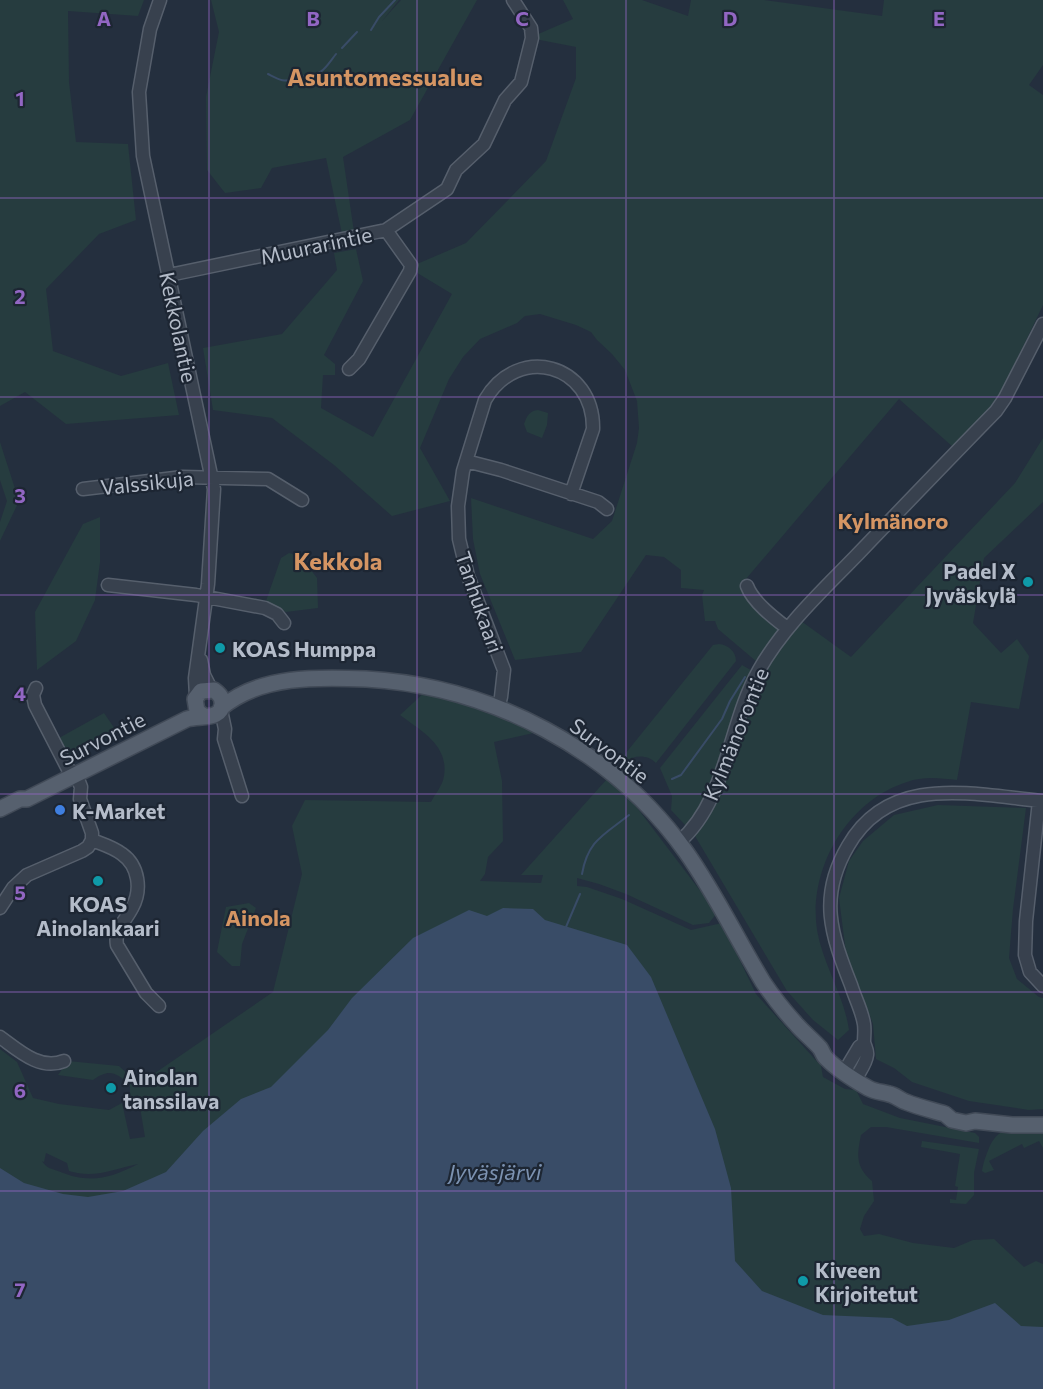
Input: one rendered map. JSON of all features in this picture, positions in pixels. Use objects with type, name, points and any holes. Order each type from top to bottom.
[{"type":"main road","name":"Survontie","points":[[221,709],[229,701],[254,688],[275,682],[336,678],[381,680],[425,687],[498,708],[559,737],[606,769],[637,795],[679,842],[727,918],[764,984],[797,1025],[822,1050],[830,1053],[851,1072],[885,1089],[887,1093],[903,1101],[945,1114],[952,1120],[966,1123],[975,1121],[1012,1125],[1043,1125]]},
{"type":"main road","name":"Survontie","points":[[212,690],[246,686],[254,688]]},
{"type":"main road","points":[[212,690],[222,700],[221,709],[214,716],[205,716],[197,711],[196,698],[201,691],[212,690]]},
{"type":"main road","name":"Survontie","points":[[70,774],[182,709],[196,698]]},
{"type":"main road","name":"Survontie","points":[[0,809],[20,799],[26,792],[70,774],[187,718],[205,716]]},
{"type":"street","name":"Kekkolantie","points":[[159,0],[150,28],[139,92],[143,156],[214,489],[207,598],[195,678],[196,698]]},
{"type":"street","name":"Muurarintie","points":[[169,275],[386,230],[447,189],[456,170],[484,144],[506,100],[521,82],[532,38],[531,28],[513,0]]},
{"type":"street","points":[[349,369],[359,359],[410,271],[411,265],[386,230]]},
{"type":"street","name":"Kylmänorontie","points":[[679,842],[691,831],[704,809],[721,774],[745,700],[758,670],[787,628],[996,411],[1043,324]]},
{"type":"street","name":"Tanhukaari","points":[[498,708],[504,670],[468,576],[459,539],[458,506],[466,460],[485,400],[504,377],[519,369],[544,366],[559,371],[579,386],[589,401],[593,420],[591,439],[571,494]]},
{"type":"street","points":[[466,460],[598,502],[607,509]]},
{"type":"street","name":"Valssikuja","points":[[83,489],[183,477],[212,476],[268,479],[302,500]]},
{"type":"street","points":[[108,585],[265,608],[278,614],[284,623]]},
{"type":"street","points":[[747,586],[749,592],[767,612],[787,628]]},
{"type":"street","name":"Kekkolantie","points":[[200,656],[204,675],[212,690]]},
{"type":"street","points":[[0,908],[13,888],[27,875],[82,851],[92,840],[92,833],[80,800],[71,791],[70,774],[35,705],[33,695],[36,688]]},
{"type":"street","points":[[221,709],[225,729],[224,739]]},
{"type":"street","points":[[205,716],[224,739],[242,796]]},
{"type":"street","points":[[851,1072],[867,1058],[864,1022],[837,951],[830,919],[830,899],[843,854],[854,836],[871,817],[881,810],[924,794],[956,792],[1041,801],[1026,921],[1025,955],[1030,972],[1043,986]]},
{"type":"street","points":[[92,840],[122,854],[130,862],[137,876],[138,894],[117,932],[117,945],[146,993],[159,1006]]},
{"type":"street","points":[[0,1037],[29,1059],[57,1064],[64,1061]]},
{"type":"green space","points":[[0,0],[144,0],[138,16],[68,11],[69,82],[76,142],[128,144],[136,220],[99,234],[46,289],[53,351],[121,376],[168,363],[179,415],[66,424],[25,392],[0,406]]},
{"type":"green space","points":[[211,0],[399,0],[382,21],[401,0],[477,0],[410,120],[343,157],[354,232],[342,234],[326,158],[272,168],[261,188],[225,193],[207,170],[206,97],[219,32]]},
{"type":"green space","points":[[563,0],[642,0],[688,16],[691,0],[764,0],[882,16],[884,0],[1043,0],[1043,65],[1029,85],[1043,95],[1043,305],[1000,395],[990,410],[953,447],[899,399],[740,586],[781,629],[757,662],[718,629],[715,621],[705,621],[702,595],[704,590],[681,588],[681,570],[664,557],[646,555],[581,652],[515,660],[480,574],[473,539],[471,498],[593,539],[612,521],[637,443],[639,428],[637,401],[625,370],[591,332],[576,325],[540,314],[525,316],[517,323],[480,339],[463,357],[449,379],[420,448],[450,501],[392,516],[334,465],[272,418],[213,410],[203,348],[282,334],[337,270],[334,253],[356,249],[363,281],[324,355],[335,364],[335,375],[323,375],[321,408],[373,437],[452,294],[414,271],[417,264],[466,243],[546,161],[576,78],[576,47],[535,39],[536,35],[573,19]]},
{"type":"green space","points":[[532,411],[548,413],[547,425],[542,438],[527,432],[524,424]]},
{"type":"green space","points":[[1043,438],[1043,502],[984,558],[973,623],[1001,653],[1017,639],[1029,656],[1019,709],[971,702],[957,780],[919,779],[886,791],[866,805],[850,821],[836,840],[826,861],[819,884],[816,907],[817,930],[843,1005],[849,1030],[838,1040],[813,1020],[787,991],[695,836],[723,787],[758,681],[770,659],[793,630],[801,621],[851,657],[1015,483]]},
{"type":"green space","points":[[0,442],[19,501],[0,541],[0,522],[7,501],[0,480]]},
{"type":"green space","points":[[100,517],[100,562],[95,600],[76,641],[37,670],[35,612],[83,524]]},
{"type":"green space","points":[[289,553],[300,556],[317,578],[318,608],[286,612],[266,601],[281,558]]},
{"type":"green space","points":[[719,644],[731,649],[736,661],[656,763],[640,756],[624,762],[621,759],[713,645]]},
{"type":"green space","points":[[742,665],[754,672],[734,732],[708,793],[687,827],[671,810],[672,796],[660,768]]},
{"type":"green space","points":[[425,692],[496,714],[538,732],[494,742],[502,781],[503,841],[488,857],[485,874],[480,881],[541,883],[543,875],[521,875],[607,779],[635,805],[717,913],[709,923],[693,925],[599,884],[577,878],[577,886],[587,887],[622,899],[691,930],[722,923],[756,994],[821,1066],[823,1077],[845,1089],[856,1090],[863,1104],[900,1118],[975,1133],[979,1137],[979,1143],[886,1127],[871,1127],[861,1135],[859,1160],[866,1176],[872,1181],[874,1201],[864,1216],[860,1229],[864,1236],[879,1234],[913,1243],[954,1248],[973,1240],[994,1239],[1024,1267],[1036,1261],[1043,1264],[1043,1344],[917,1335],[194,1196],[0,1216],[0,1049],[17,1062],[33,1098],[59,1104],[109,1110],[122,1103],[130,1139],[145,1137],[138,1095],[130,1099],[130,1084],[125,1080],[112,1073],[104,1074],[93,1080],[58,1075],[68,1061],[119,1066],[134,1080],[142,1082],[273,992],[302,874],[292,826],[305,800],[431,802],[442,783],[444,765],[438,747],[400,715]],"holes":[[[46,1153],[67,1163],[69,1171],[87,1174],[138,1164],[108,1176],[80,1178],[51,1169],[42,1161],[44,1162]]]},
{"type":"green space","points":[[104,713],[115,729],[68,755],[59,738]]},
{"type":"green space","points":[[938,805],[1026,808],[1009,958],[1017,979],[1043,998],[1043,1109],[1029,1110],[969,1101],[912,1082],[894,1068],[876,1059],[873,1024],[846,953],[839,898],[849,861],[863,841],[894,815]]},
{"type":"green space","points":[[249,903],[256,908],[242,944],[240,966],[232,966],[217,952],[226,907]]},
{"type":"green space","points":[[1018,1128],[1043,1128],[1043,1148],[1039,1141],[1024,1148],[1022,1144],[989,1161],[994,1170],[985,1173],[982,1171],[989,1148],[999,1134]]},
{"type":"green space","points":[[922,1141],[979,1149],[974,1173],[974,1195],[966,1204],[950,1203],[950,1199],[956,1200],[958,1187],[955,1186],[960,1154],[921,1147]]},
{"type":"water","name":"Jyväsjärvi","points":[[503,908],[533,909],[545,920],[627,945],[651,977],[715,1129],[731,1188],[735,1261],[762,1291],[823,1315],[892,1318],[907,1326],[949,1320],[995,1303],[1021,1326],[1043,1327],[1043,1389],[0,1389],[0,1168],[24,1183],[63,1194],[88,1197],[123,1191],[166,1172],[203,1131],[241,1099],[271,1087],[328,1030],[352,998],[413,938],[469,910],[487,916]]},
{"type":"waterway","points":[[371,30],[379,17],[395,0]]},
{"type":"waterway","points":[[342,48],[357,32]]},
{"type":"waterway","points":[[304,76],[320,72],[336,54]]},
{"type":"waterway","points":[[268,74],[278,79],[295,79]]},
{"type":"waterway","points":[[672,779],[681,775],[722,719],[745,677]]},
{"type":"waterway","points":[[582,874],[588,853],[598,839],[629,815]]},
{"type":"waterway","points":[[566,927],[580,894]]},
{"type":"place","name":"Padel X Jyväskylä","points":[[1028,582]]},
{"type":"place","name":"KOAS Humppa","points":[[220,648]]},
{"type":"place","name":"K-Market","points":[[60,810]]},
{"type":"place","name":"KOAS Ainolankaari","points":[[98,881]]},
{"type":"place","name":"Ainolan tanssilava","points":[[111,1088]]},
{"type":"place","name":"Kiveen Kirjoitetut","points":[[803,1281]]},
{"type":"district","name":"Asuntomessualue","points":[[385,76]]},
{"type":"district","name":"Kylmänoro","points":[[893,520]]},
{"type":"district","name":"Kekkola","points":[[338,560]]},
{"type":"district","name":"Ainola","points":[[258,917]]}]
